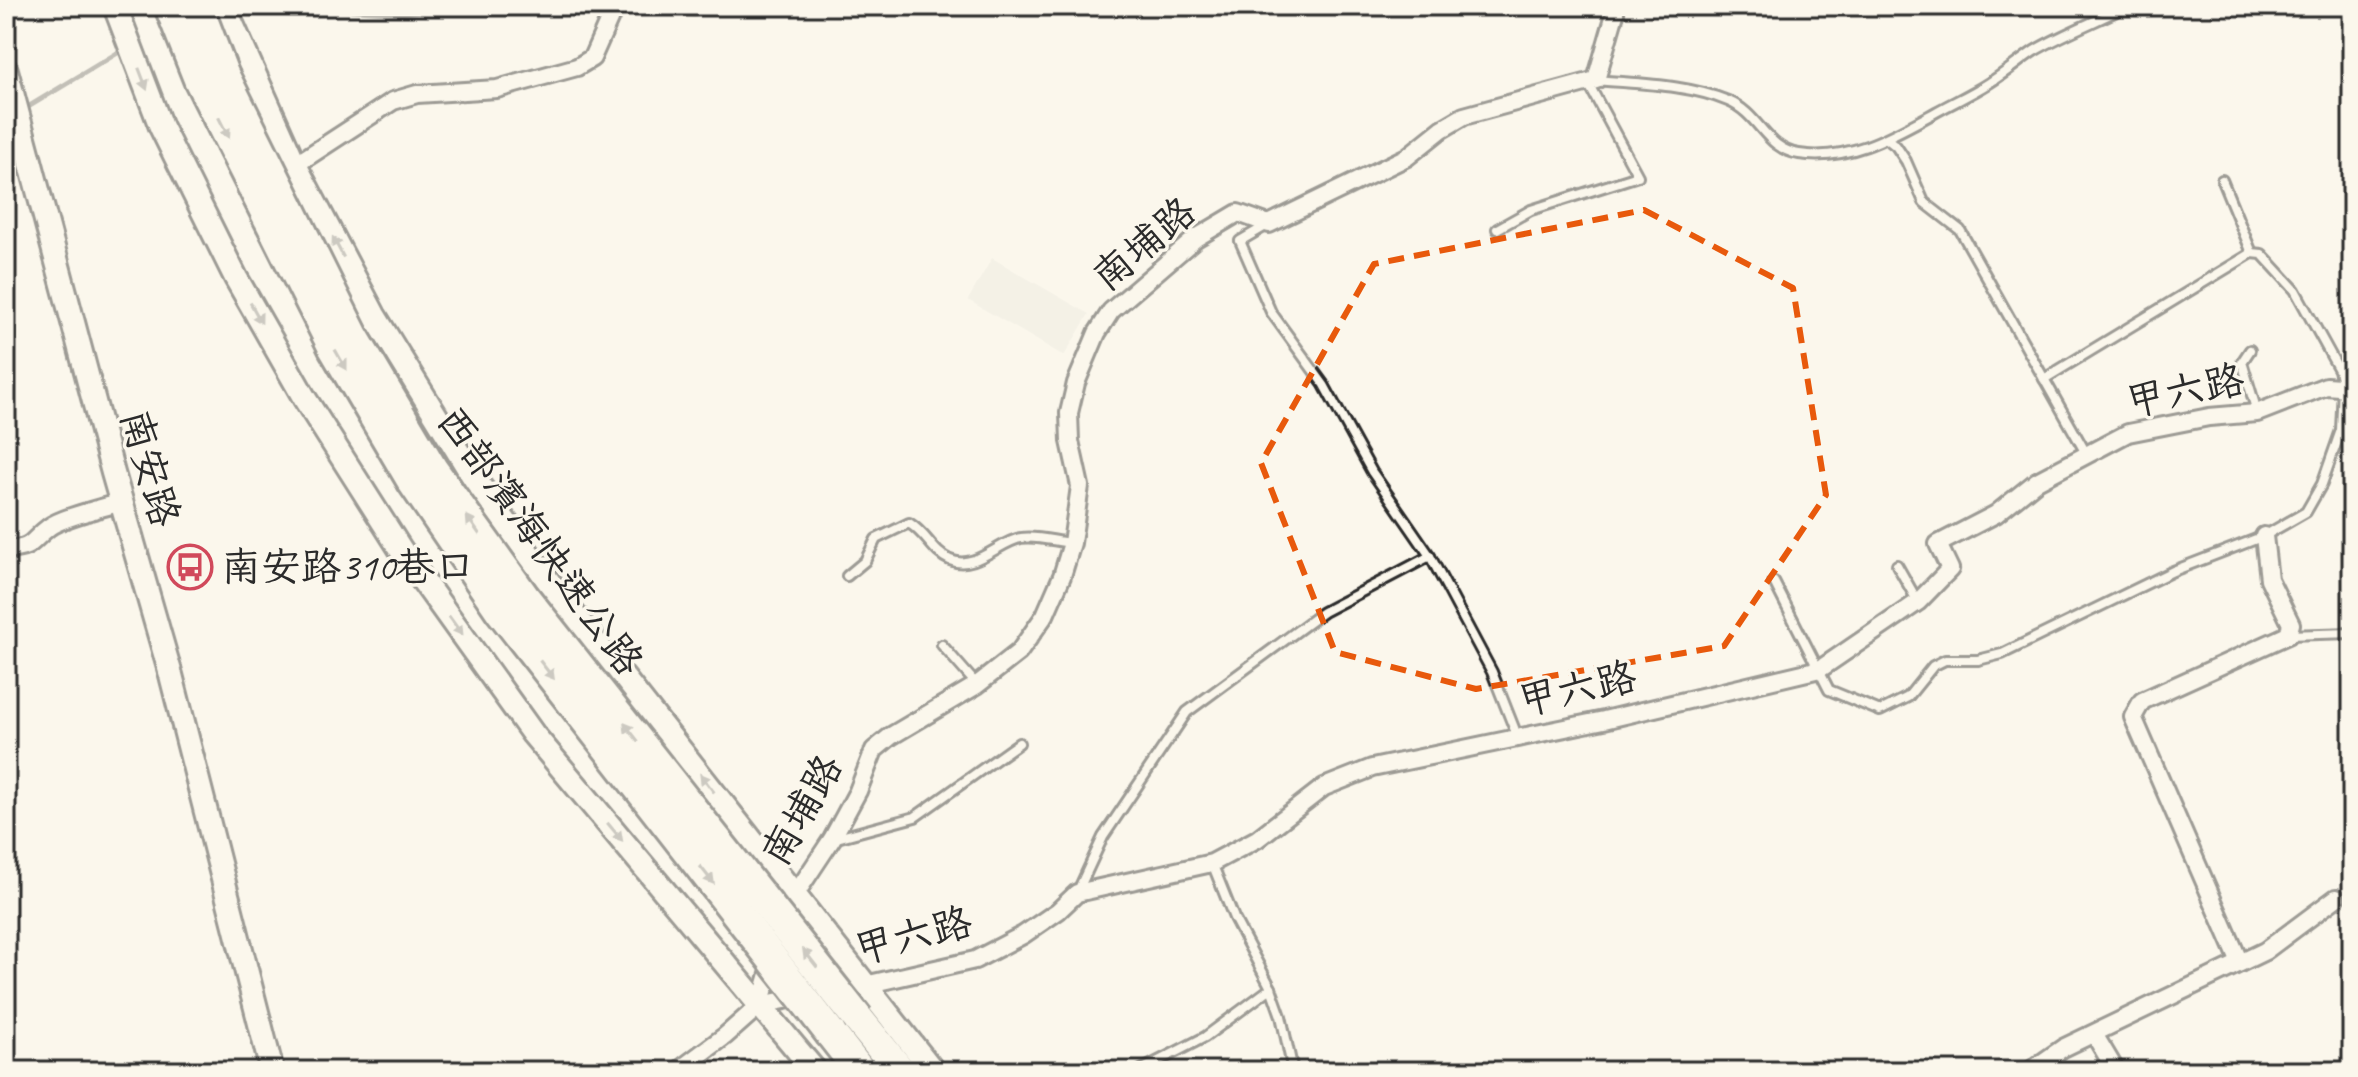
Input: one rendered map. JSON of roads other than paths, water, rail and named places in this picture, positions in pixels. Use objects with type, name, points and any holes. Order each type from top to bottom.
[{"type":"highway","name":"西部濱海快速公路","points":[[170,6],[199,79],[334,348],[413,482],[501,611],[860,1071]]},
{"type":"highway","name":"西部濱海快速公路","points":[[197,6],[223,74],[353,336],[432,469],[524,597],[900,1071]]},
{"type":"street","points":[[115,6],[161,127],[236,278],[305,399],[401,550],[533,734],[815,1071]]},
{"type":"street","points":[[224,6],[295,165],[374,315],[476,481],[556,592],[933,1071]]},
{"type":"street","points":[[1269,224],[1407,157],[1464,116],[1592,81],[1615,6]]},
{"type":"street","points":[[295,165],[393,101],[417,94],[497,89],[577,67],[592,58],[612,12]]},
{"type":"street","name":"南安路","points":[[8,78],[121,502],[171,675],[272,1071]]},
{"type":"street","name":"南埔路","points":[[760,1005],[793,895],[832,839],[858,791],[874,750],[891,736],[977,685],[1019,652],[1045,615],[1072,543],[1080,486],[1070,441],[1069,413],[1076,383],[1097,333],[1111,311],[1196,238],[1238,213],[1269,224]]},
{"type":"street","name":"甲六路","points":[[760,1005],[868,985],[975,960],[1023,935],[1058,911],[1077,893],[1212,863],[1257,839],[1324,787],[1372,768],[1820,669],[1918,602],[1950,569],[1938,544],[1996,514],[2037,481],[2128,433],[2209,417],[2257,413],[2326,386],[2348,388]]},
{"type":"street","points":[[6,550],[23,549],[50,527],[121,502]]},
{"type":"street","points":[[2240,963],[2133,717],[2142,701],[2288,635],[2291,624],[2269,579],[2264,536]]},
{"type":"street","points":[[2030,1071],[2063,1048],[2265,951],[2336,898]]},
{"type":"street","points":[[678,1071],[760,1005]]},
{"type":"street","points":[[2094,1034],[2116,1071]]},
{"type":"lane","points":[[1592,81],[1677,88],[1727,101],[1754,117],[1766,136],[1796,154],[1852,151],[1887,139],[1990,83],[2035,51],[2127,6]]},
{"type":"lane","points":[[1497,229],[1531,210],[1638,176],[1592,81]]},
{"type":"lane","points":[[1887,139],[1906,161],[1924,202],[1936,214],[1952,221],[1967,241],[2087,455]]},
{"type":"lane","points":[[6,160],[28,152]]},
{"type":"lane","points":[[2222,180],[2252,253]]},
{"type":"lane","points":[[1269,224],[1240,241],[1271,312],[1324,385],[1372,472],[1430,556],[1492,672],[1518,738]]},
{"type":"lane","points":[[1774,582],[1829,690],[1880,711],[1908,697],[1933,666],[1945,660],[1978,660],[2002,654],[2173,571],[2264,536],[2306,512],[2322,484],[2341,430],[2348,388],[2295,290],[2262,254],[2252,253],[2044,379]]},
{"type":"lane","points":[[2250,350],[2242,362],[2257,413]]},
{"type":"lane","points":[[847,576],[865,561],[876,539],[909,523],[923,531],[939,555],[955,562],[986,556],[1020,537],[1072,543]]},
{"type":"lane","points":[[1077,893],[1103,837],[1187,712],[1323,612],[1430,556]]},
{"type":"lane","points":[[1897,565],[1918,602]]},
{"type":"lane","points":[[2288,635],[2352,633]]},
{"type":"lane","points":[[942,645],[977,685]]},
{"type":"lane","points":[[832,839],[915,817],[1019,743]]},
{"type":"lane","points":[[1212,863],[1234,918],[1271,988],[1281,1016],[1293,1071]]},
{"type":"lane","points":[[1139,1071],[1205,1037],[1271,988]]},
{"type":"waterway","points":[[296,6],[403,13],[478,6]]},
{"type":"waterway","points":[[534,6],[608,10]]},
{"type":"waterway","points":[[618,11],[695,15],[697,6]]},
{"type":"waterway","points":[[23,110],[124,49]]},
{"type":"place","name":"南安路310巷口","points":[[190,567]]}]
